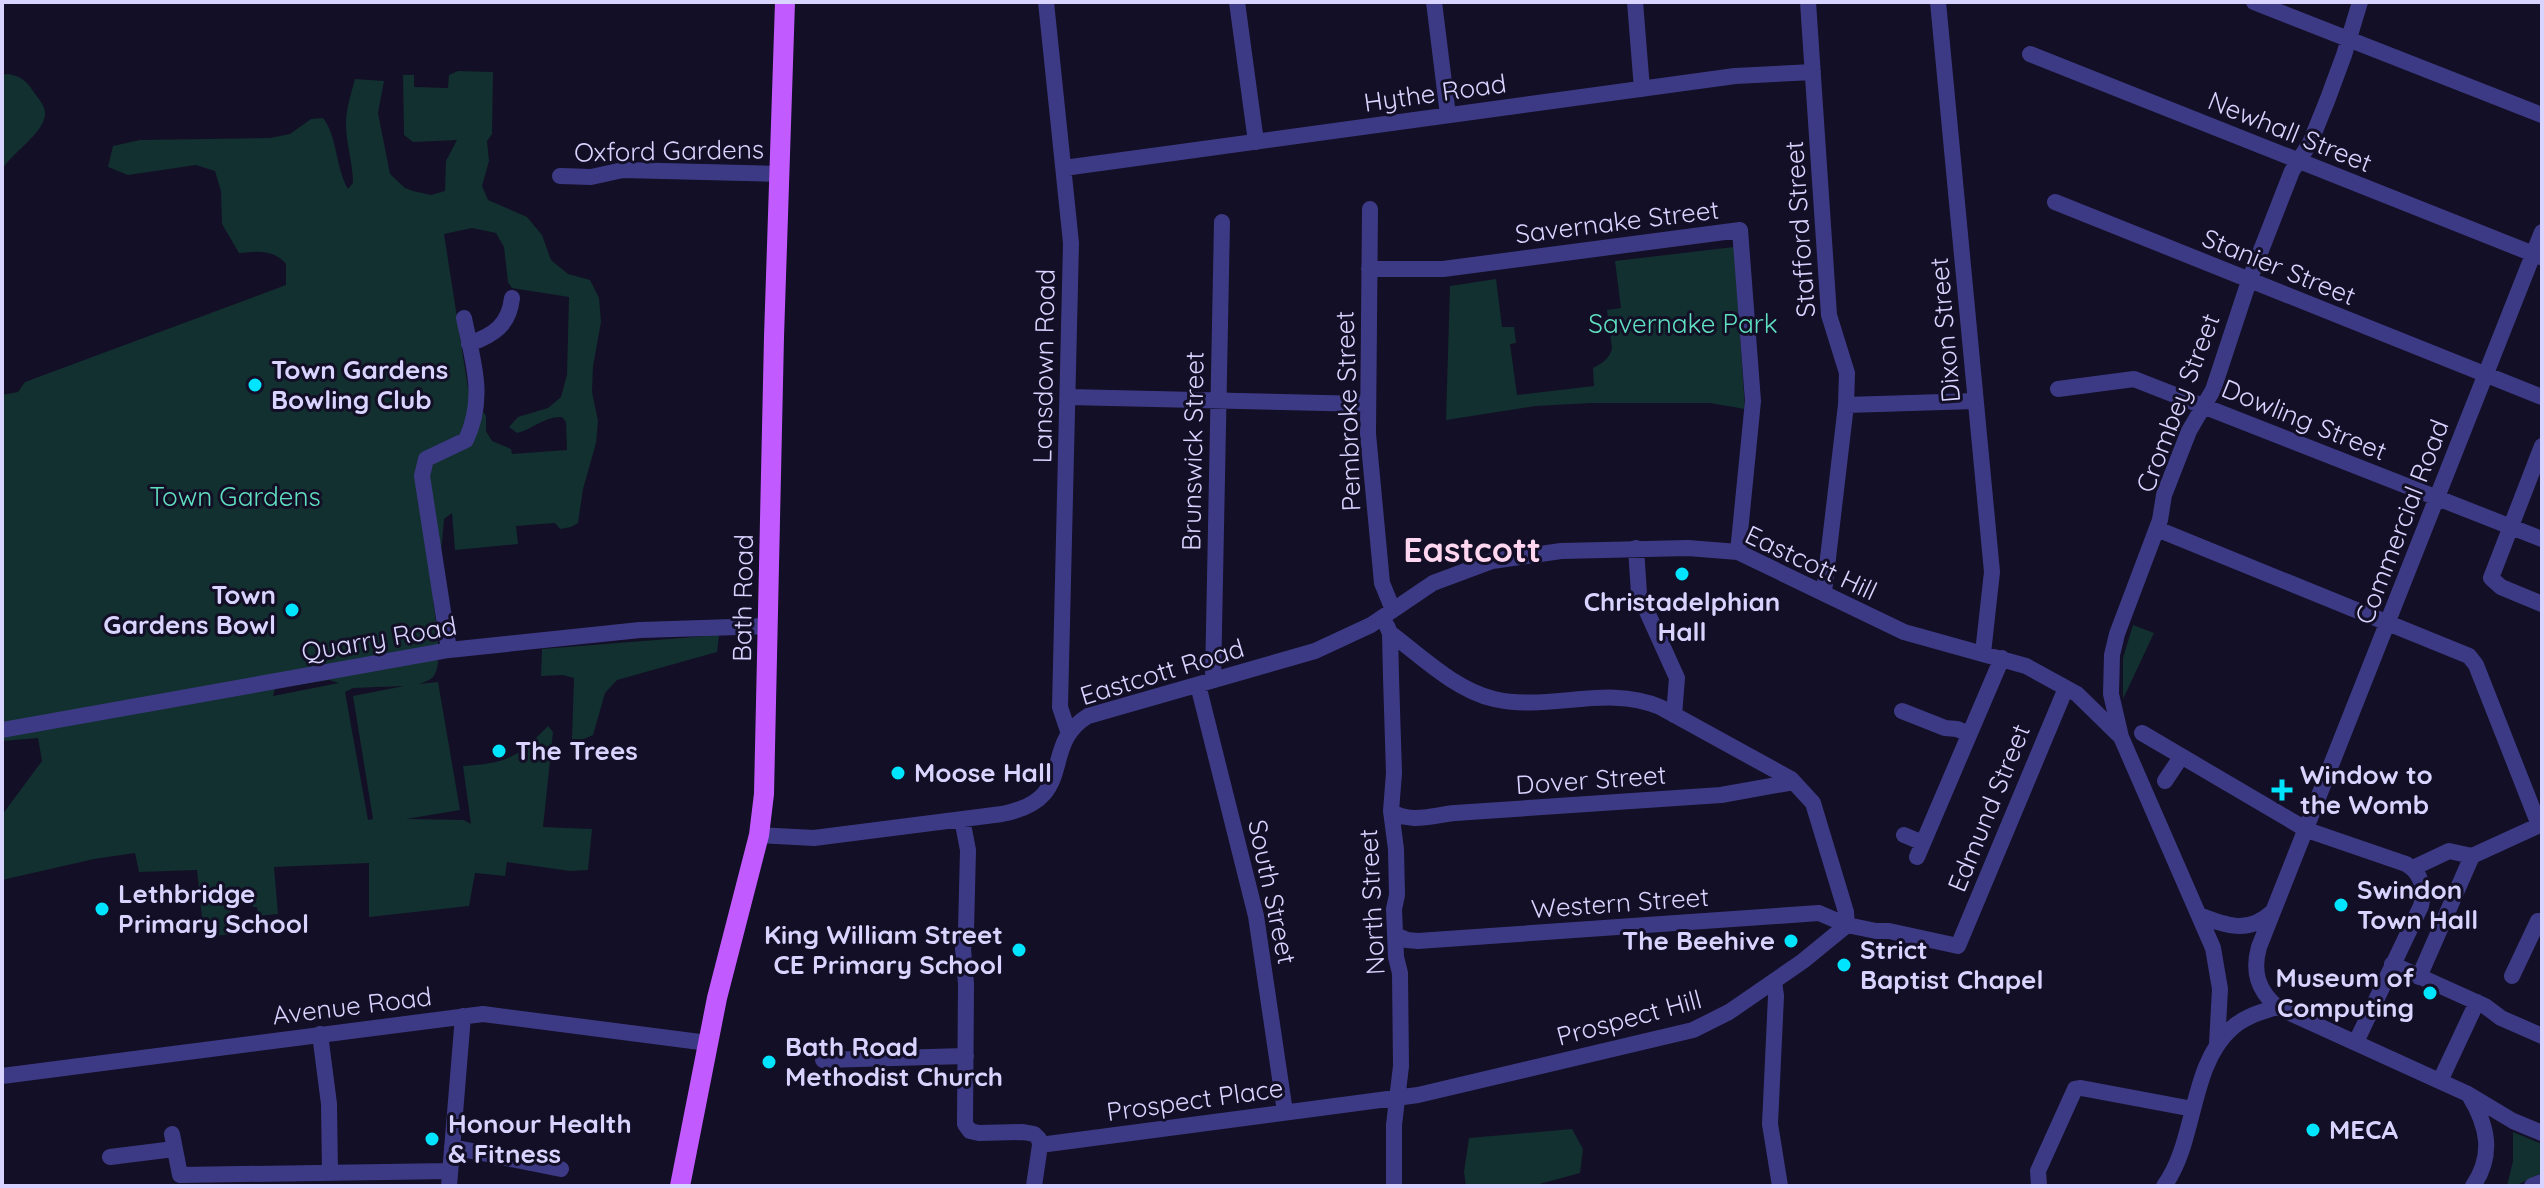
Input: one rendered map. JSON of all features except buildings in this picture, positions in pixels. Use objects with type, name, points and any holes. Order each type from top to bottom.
[{"type":"main road","name":"Bath Road","points":[[680,1186],[720,984],[759,835],[766,754],[785,2]]},
{"type":"street","name":"Lansdown Road","points":[[1046,2],[1071,243],[1060,707],[1068,731]]},
{"type":"street","points":[[1237,2],[1256,142]]},
{"type":"street","points":[[1434,2],[1448,115]]},
{"type":"street","points":[[1635,2],[1642,89]]},
{"type":"street","name":"Stafford Street","points":[[1808,2],[1829,315],[1847,373],[1824,592]]},
{"type":"street","name":"Dixon Street","points":[[1938,2],[1993,583],[1983,653]]},
{"type":"street","points":[[2254,2],[2542,115]]},
{"type":"street","name":"Crombey Street","points":[[2217,1044],[2219,972],[2213,948],[2121,737],[2110,686],[2115,640],[2157,529],[2168,485],[2189,431],[2205,406],[2221,370],[2249,281],[2298,161],[2310,143],[2341,65],[2360,2]]},
{"type":"street","name":"Newhall Street","points":[[2030,54],[2538,255]]},
{"type":"street","name":"Hythe Road","points":[[1064,168],[1735,76],[1813,72]]},
{"type":"street","name":"Oxford Gardens","points":[[560,176],[591,177],[623,170],[779,174]]},
{"type":"street","name":"Stanier Street","points":[[2055,202],[2542,397]]},
{"type":"street","name":"Pembroke Street","points":[[1370,209],[1367,404],[1382,583],[1389,620]]},
{"type":"street","name":"Brunswick Street","points":[[1206,682],[1222,222]]},
{"type":"street","name":"Savernake Street","points":[[1369,269],[1443,269],[1740,230],[1753,401],[1738,552]]},
{"type":"street","name":"Commercial Road","points":[[2277,1007],[2260,987],[2255,967],[2259,947],[2485,375],[2538,255],[2542,232]]},
{"type":"street","points":[[469,344],[495,332],[504,324],[512,298]]},
{"type":"street","points":[[449,650],[422,490],[422,467],[430,456],[460,445],[471,429],[478,389],[464,318]]},
{"type":"street","name":"Dowling Street","points":[[2058,389],[2134,379],[2542,539]]},
{"type":"street","points":[[1068,397],[1367,404]]},
{"type":"street","points":[[1846,405],[1975,401]]},
{"type":"street","points":[[2542,446],[2491,578],[2501,587],[2542,604]]},
{"type":"street","points":[[2157,529],[2469,656],[2476,665],[2541,825],[2472,856],[2449,851],[2413,868]]},
{"type":"street","points":[[1636,548],[1638,589],[1677,678],[1674,715]]},
{"type":"street","name":"Eastcott Hill","points":[[1389,620],[1433,583],[1492,561],[1561,551],[1636,548],[1738,552],[1904,632],[2026,666],[2071,691],[2121,737]]},
{"type":"street","points":[[1389,620],[1458,683],[1493,699],[1512,702],[1631,697],[1674,715],[1794,782],[1811,799],[1819,817],[1847,925]]},
{"type":"street","name":"Eastcott Road","points":[[759,835],[814,838],[1016,811],[1038,801],[1054,779],[1068,731],[1100,711],[1315,651],[1389,620]]},
{"type":"street","name":"North Street","points":[[1389,620],[1394,773],[1391,811],[1401,1036],[1401,1074],[1394,1125],[1394,1186]]},
{"type":"street","name":"Quarry Road","points":[[2,730],[449,650],[640,630],[768,626]]},
{"type":"street","points":[[1904,835],[1920,850],[2002,658]]},
{"type":"street","name":"South Street","points":[[1206,682],[1218,762],[1256,916],[1285,1112]]},
{"type":"street","points":[[2071,691],[2092,692],[2110,686]]},
{"type":"street","name":"Edmund Street","points":[[1958,946],[2071,691]]},
{"type":"street","points":[[1902,711],[1969,734]]},
{"type":"street","points":[[2142,733],[2307,830],[2413,868],[2422,883],[2423,898],[2356,1042]]},
{"type":"street","points":[[2165,781],[2181,757]]},
{"type":"street","name":"Dover Street","points":[[1391,811],[1403,818],[1415,819],[1455,813],[1721,795],[1794,782]]},
{"type":"street","points":[[962,819],[968,850],[963,949],[966,984],[964,1122],[967,1128],[979,1133],[1027,1132],[1037,1137],[1040,1145],[1034,1186]]},
{"type":"street","points":[[2419,977],[2472,856]]},
{"type":"street","points":[[2199,915],[2225,925],[2245,927],[2258,923],[2273,911]]},
{"type":"street","name":"Western Street","points":[[1395,935],[1418,941],[1812,913],[1828,915],[1847,925],[1958,946]]},
{"type":"street","points":[[2512,976],[2538,921],[2542,921]]},
{"type":"street","name":"Prospect Hill","points":[[1397,1097],[1424,1094],[1693,1030],[1718,1019],[1774,981],[1847,925]]},
{"type":"street","points":[[2395,957],[2419,977],[2477,1002],[2501,1018],[2542,1036]]},
{"type":"street","points":[[1774,981],[1776,996],[1770,1124],[1780,1186]]},
{"type":"street","points":[[2440,1081],[2477,1002]]},
{"type":"street","points":[[2164,1186],[2179,1159],[2217,1044],[2240,1022],[2277,1007],[2468,1094],[2513,1121],[2542,1133]]},
{"type":"street","name":"Avenue Road","points":[[2,1076],[496,1014],[708,1043]]},
{"type":"street","points":[[110,1157],[173,1141],[178,1174],[330,1173],[450,1178],[463,1016]]},
{"type":"street","points":[[320,1034],[329,1104],[330,1173]]},
{"type":"street","points":[[823,1060],[966,1056]]},
{"type":"street","points":[[2039,1186],[2038,1171],[2072,1092],[2078,1088],[2193,1109]]},
{"type":"street","points":[[2468,1094],[2480,1114],[2487,1140],[2484,1166],[2473,1186]]},
{"type":"street","name":"Prospect Place","points":[[1040,1145],[1397,1097]]},
{"type":"street","points":[[452,1147],[561,1169]]},
{"type":"street","points":[[2179,1159],[2182,1186]]},
{"type":"street","points":[[2532,1186],[2542,1182]]},
{"type":"green space","name":"Town Gardens","points":[[458,71],[493,72],[492,134],[487,141],[489,161],[482,186],[488,200],[527,217],[542,235],[551,260],[568,274],[590,280],[599,298],[601,322],[592,392],[598,421],[578,523],[560,529],[555,523],[516,526],[518,544],[455,550],[452,513],[444,519],[436,597],[433,600],[438,664],[432,678],[419,684],[438,682],[460,810],[406,819],[464,820],[471,824],[463,766],[511,757],[548,726],[553,732],[543,827],[592,829],[588,870],[570,871],[507,862],[505,876],[475,873],[469,906],[369,917],[369,863],[274,867],[278,914],[258,916],[252,900],[231,903],[232,934],[204,937],[197,870],[139,872],[135,853],[2,880],[2,815],[42,761],[38,738],[2,741],[2,395],[18,392],[25,382],[286,285],[286,264],[281,259],[265,252],[239,253],[222,224],[221,191],[215,171],[196,165],[128,175],[108,167],[113,146],[140,140],[270,138],[290,134],[311,119],[323,118],[348,189],[353,183],[346,118],[355,79],[384,81],[378,113],[390,174],[405,188],[431,195],[445,191],[446,161],[457,140],[413,142],[404,135],[403,75],[414,75],[414,87],[448,88],[449,75]],"holes":[[[472,228],[496,233],[504,247],[508,282],[512,288],[569,297],[567,375],[561,397],[548,408],[518,417],[509,427],[517,433],[562,417],[566,422],[567,450],[512,454],[511,449],[492,441],[486,431],[486,416],[468,388],[444,234]],[[329,680],[339,683],[273,696],[275,688]],[[404,686],[353,696],[373,819],[368,820],[345,692],[353,688]]]},
{"type":"green space","points":[[8,74],[28,84],[42,104],[45,116],[37,132],[2,170],[2,75]]},
{"type":"green space","name":"Savernake Park","points":[[1734,247],[1745,409],[1710,403],[1591,403],[1536,406],[1446,420],[1450,286],[1496,279],[1502,327],[1514,327],[1516,343],[1510,344],[1517,395],[1594,386],[1593,368],[1607,358],[1612,348],[1607,310],[1621,308],[1615,261]]},
{"type":"green space","points":[[2133,625],[2154,633],[2123,699],[2123,658]]},
{"type":"green space","points":[[719,635],[717,652],[617,680],[605,693],[593,735],[577,742],[572,739],[574,678],[541,676],[542,649]]},
{"type":"green space","points":[[1572,1129],[1583,1149],[1580,1173],[1532,1186],[1466,1186],[1464,1172],[1469,1138]]},
{"type":"green space","points":[[2513,1132],[2542,1144],[2542,1173],[2515,1186],[2507,1186],[2513,1161]]},
{"type":"place","name":"Town Gardens Bowling Club","points":[[255,385]]},
{"type":"place","name":"Christadelphian Hall","points":[[1682,574]]},
{"type":"place","name":"Town Gardens Bowl","points":[[292,610]]},
{"type":"place","name":"The Trees","points":[[499,751]]},
{"type":"place","name":"Moose Hall","points":[[898,773]]},
{"type":"place","name":"Window to the Womb","points":[[2282,790]]},
{"type":"place","name":"Swindon Town Hall","points":[[2341,905]]},
{"type":"place","name":"Lethbridge Primary School","points":[[102,909]]},
{"type":"place","name":"The Beehive","points":[[1791,941]]},
{"type":"place","name":"King William Street CE Primary School","points":[[1019,950]]},
{"type":"place","name":"Strict Baptist Chapel","points":[[1844,965]]},
{"type":"place","name":"Museum of Computing","points":[[2430,993]]},
{"type":"place","name":"Bath Road Methodist Church","points":[[769,1062]]},
{"type":"place","name":"MECA","points":[[2313,1130]]},
{"type":"place","name":"Honour Health & Fitness","points":[[432,1139]]},
{"type":"district","name":"Eastcott","points":[[1472,550]]}]
